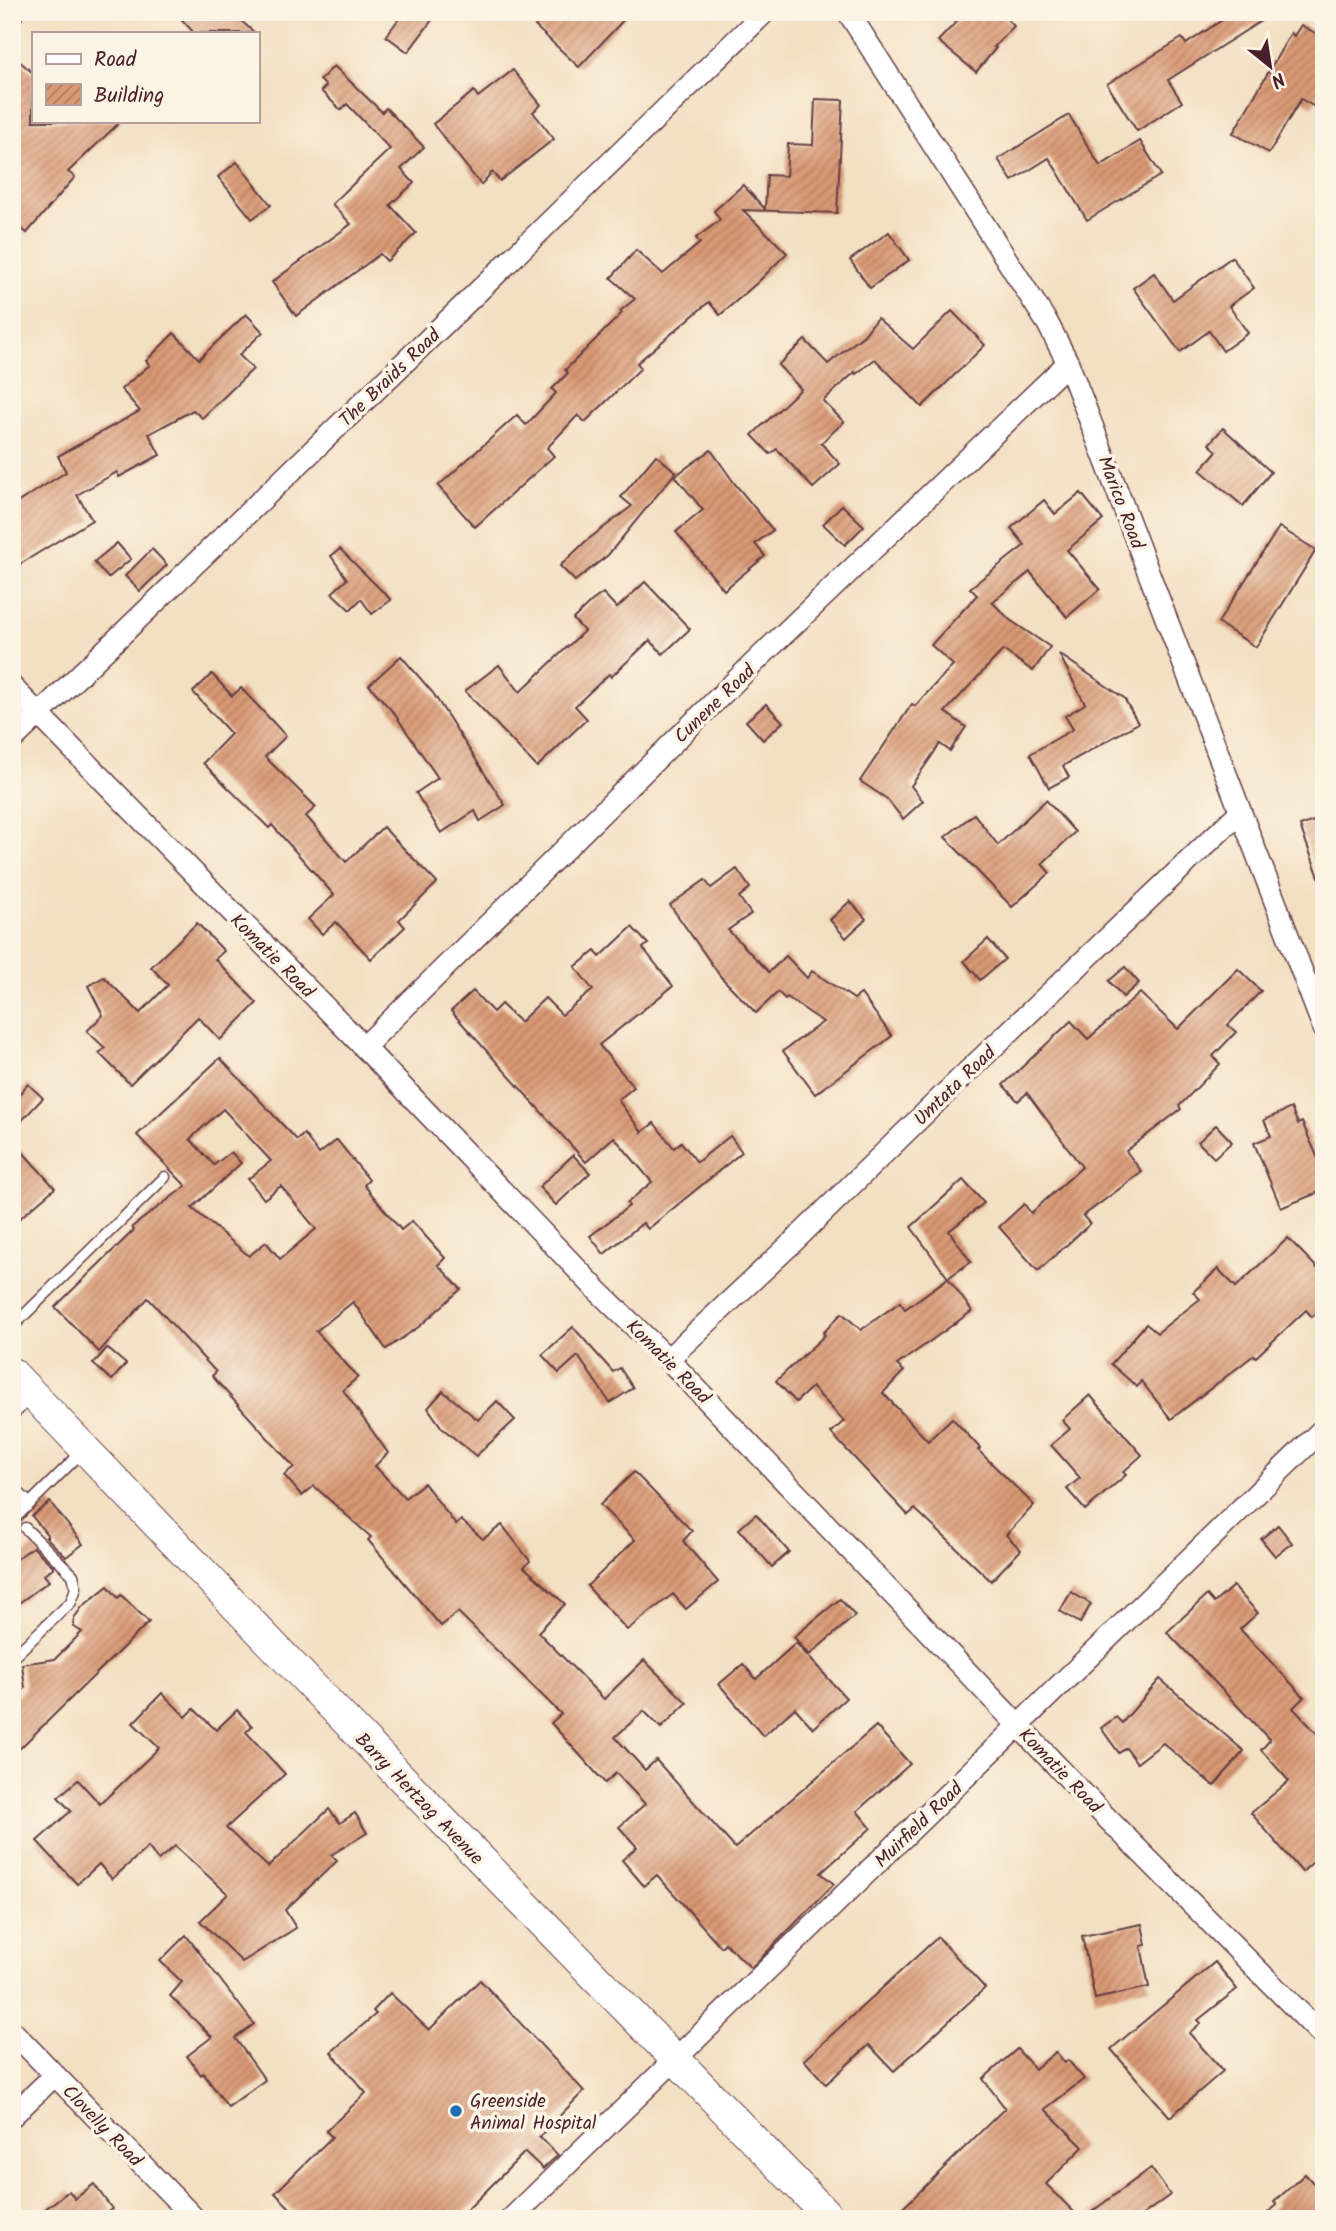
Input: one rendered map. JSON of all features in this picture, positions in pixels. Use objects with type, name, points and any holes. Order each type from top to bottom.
[{"type":"main road","name":"Barry Hertzog Avenue","points":[[12,1373],[831,2219]]},
{"type":"street","name":"The Braids Road","points":[[12,740],[765,12]]},
{"type":"street","name":"Marico Road","points":[[848,12],[1048,324],[1068,363],[1324,1028]]},
{"type":"street","name":"Cunene Road","points":[[364,1046],[762,655],[1068,363]]},
{"type":"street","name":"Komatie Road","points":[[12,687],[364,1046],[599,1292],[668,1359],[1018,1726],[1324,2037]]},
{"type":"street","name":"Umtata Road","points":[[668,1359],[1240,812]]},
{"type":"street","name":"Muirfield Road","points":[[511,2219],[1324,1428]]},
{"type":"street","name":"Clovelly Road","points":[[12,2031],[195,2219]]},
{"type":"street","points":[[12,2116],[55,2075]]},
{"type":"lane","points":[[12,1327],[165,1177]]},
{"type":"lane","points":[[12,1416],[33,1395]]},
{"type":"lane","points":[[12,1521],[85,1449]]},
{"type":"lane","points":[[12,1486],[30,1504]]},
{"type":"lane","points":[[12,1658],[71,1602],[76,1588],[73,1575],[25,1528]]},
{"type":"building","points":[[175,12],[231,12],[254,32],[193,32]]},
{"type":"building","points":[[404,12],[438,12],[408,52],[386,36]]},
{"type":"building","points":[[547,12],[631,12],[579,67],[535,26]]},
{"type":"building","points":[[966,12],[1000,12],[1014,26],[976,72],[938,41]]},
{"type":"building","points":[[1234,12],[1275,12],[1168,80],[1182,102],[1137,131],[1107,84],[1182,38],[1186,44]]},
{"type":"building","points":[[1301,25],[1324,38],[1324,87],[1313,106],[1301,99],[1269,153],[1233,133],[1291,33],[1294,36]]},
{"type":"building","points":[[12,55],[32,72],[32,122],[120,122],[68,172],[75,177],[27,233],[12,221]]},
{"type":"building","points":[[334,66],[382,112],[386,108],[424,147],[401,169],[414,183],[390,205],[416,233],[387,261],[380,254],[296,316],[272,282],[351,224],[332,204],[390,149],[347,104],[341,110],[321,91],[326,86],[320,80]]},
{"type":"building","points":[[513,70],[541,105],[533,112],[554,139],[500,181],[492,172],[481,185],[433,124],[474,91],[478,97]]},
{"type":"building","points":[[815,99],[843,100],[837,213],[743,210],[787,253],[720,315],[709,302],[637,363],[641,368],[585,422],[578,415],[547,448],[554,456],[475,527],[438,486],[517,415],[526,425],[556,393],[552,389],[568,373],[565,370],[622,313],[620,311],[635,299],[611,278],[636,250],[663,274],[700,243],[696,238],[720,220],[714,211],[743,185],[765,209],[767,175],[786,176],[788,144],[813,145]]},
{"type":"building","points":[[1069,115],[1100,166],[1140,141],[1161,175],[1087,220],[1049,158],[1012,181],[998,159]]},
{"type":"building","points":[[237,162],[271,205],[252,219],[218,177]]},
{"type":"building","points":[[889,232],[909,260],[870,288],[850,260]]},
{"type":"building","points":[[1232,257],[1254,288],[1229,306],[1248,333],[1223,351],[1209,331],[1180,352],[1133,288],[1154,273],[1173,300]]},
{"type":"building","points":[[952,311],[985,345],[922,407],[875,359],[856,374],[855,372],[823,401],[844,422],[821,443],[840,464],[813,488],[777,449],[770,454],[752,435],[801,389],[778,365],[805,340],[828,364],[864,335],[877,318],[913,349]]},
{"type":"building","points":[[246,314],[263,332],[239,355],[253,369],[202,418],[193,410],[149,434],[160,455],[119,477],[117,472],[77,495],[92,520],[12,569],[12,506],[66,472],[58,456],[140,411],[121,389],[150,365],[146,361],[174,333],[199,359]]},
{"type":"building","points":[[1223,428],[1271,472],[1243,506],[1200,470],[1217,451],[1209,444]]},
{"type":"building","points":[[711,450],[773,530],[755,544],[765,556],[724,590],[676,532],[703,510],[675,476]]},
{"type":"building","points":[[656,455],[676,472],[608,555],[575,581],[560,566],[586,541],[632,506],[621,497]]},
{"type":"building","points":[[1081,493],[1103,520],[1067,550],[1100,589],[1067,617],[1030,572],[992,602],[1010,620],[1050,647],[1033,671],[1003,650],[945,712],[966,727],[950,751],[940,744],[911,786],[923,801],[903,819],[887,799],[860,781],[912,704],[915,706],[953,665],[931,645],[977,595],[970,588],[1025,545],[1011,528],[1044,500],[1055,514]]},
{"type":"building","points":[[842,505],[864,526],[845,545],[823,524]]},
{"type":"building","points":[[1279,527],[1316,550],[1256,647],[1218,623]]},
{"type":"building","points":[[117,543],[131,559],[108,578],[94,562]]},
{"type":"building","points":[[152,549],[167,565],[140,591],[125,576]]},
{"type":"building","points":[[340,549],[391,600],[372,614],[361,599],[350,610],[332,593],[347,579],[331,556]]},
{"type":"building","points":[[645,582],[690,629],[663,654],[650,640],[611,677],[609,674],[575,706],[587,719],[537,767],[465,691],[499,665],[520,692],[584,631],[573,619],[592,601],[603,593],[617,608]]},
{"type":"building","points":[[1059,654],[1124,698],[1138,723],[1063,766],[1069,777],[1049,788],[1030,754],[1073,729],[1065,716],[1085,704]]},
{"type":"building","points":[[401,656],[433,693],[505,805],[480,821],[475,811],[441,833],[416,793],[438,778],[394,713],[369,685]]},
{"type":"building","points":[[212,674],[232,696],[241,688],[286,736],[265,757],[316,807],[306,816],[346,862],[383,827],[437,883],[399,920],[405,927],[371,959],[336,922],[322,934],[308,919],[334,895],[272,825],[269,828],[203,763],[231,734],[193,692]]},
{"type":"building","points":[[766,704],[783,722],[763,740],[746,721]]},
{"type":"building","points":[[1046,800],[1075,832],[1042,864],[1050,873],[1012,907],[945,837],[974,814],[998,845]]},
{"type":"building","points":[[1324,817],[1324,884],[1322,885],[1300,826]]},
{"type":"building","points":[[737,869],[750,888],[739,897],[751,914],[728,930],[769,972],[786,956],[807,978],[812,971],[854,999],[861,994],[892,1036],[815,1094],[783,1051],[823,1022],[778,992],[756,1013],[721,977],[670,905],[705,880],[711,888]]},
{"type":"building","points":[[850,901],[866,919],[846,938],[830,920]]},
{"type":"building","points":[[197,923],[224,951],[215,959],[257,1003],[220,1040],[198,1017],[130,1084],[99,1053],[105,1048],[87,1031],[103,1015],[88,986],[104,977],[140,1013],[168,985],[151,967]]},
{"type":"building","points":[[632,927],[648,944],[643,948],[673,986],[599,1045],[634,1087],[618,1100],[642,1132],[654,1123],[674,1148],[681,1142],[697,1162],[730,1136],[742,1152],[648,1229],[643,1223],[604,1254],[590,1236],[629,1206],[627,1203],[652,1182],[614,1137],[586,1162],[451,1011],[473,991],[493,1012],[501,1004],[520,1022],[545,998],[562,1015],[593,990],[575,967],[595,951],[600,957]]},
{"type":"building","points":[[988,939],[1005,959],[980,980],[964,961]]},
{"type":"building","points":[[1125,967],[1139,983],[1123,997],[1109,981]]},
{"type":"building","points":[[1238,969],[1261,991],[1228,1025],[1236,1032],[1213,1056],[1220,1064],[1179,1106],[1181,1109],[1126,1151],[1142,1172],[1083,1216],[1090,1224],[1038,1271],[999,1227],[1024,1204],[1031,1213],[1082,1167],[1027,1093],[1018,1101],[1003,1085],[1071,1021],[1088,1039],[1140,993],[1178,1029]]},
{"type":"building","points":[[220,1058],[297,1140],[304,1134],[319,1154],[337,1140],[369,1180],[364,1185],[401,1230],[412,1221],[445,1258],[438,1265],[461,1289],[420,1326],[386,1349],[353,1302],[316,1331],[358,1377],[343,1390],[388,1453],[375,1466],[405,1498],[424,1483],[456,1525],[461,1520],[483,1539],[502,1525],[530,1561],[524,1567],[565,1604],[538,1632],[604,1699],[644,1660],[687,1703],[661,1728],[644,1711],[615,1737],[645,1770],[656,1760],[735,1848],[876,1726],[910,1764],[857,1811],[871,1828],[821,1873],[834,1884],[751,1968],[725,1943],[721,1947],[657,1875],[644,1886],[622,1860],[637,1847],[619,1827],[645,1804],[616,1773],[605,1783],[551,1723],[561,1714],[458,1612],[441,1626],[368,1540],[371,1537],[314,1486],[302,1496],[284,1475],[294,1467],[212,1376],[216,1372],[148,1298],[99,1352],[55,1307],[134,1230],[132,1227],[186,1186],[137,1135]],"holes":[[[223,1109],[271,1161],[248,1179],[264,1199],[281,1186],[316,1229],[280,1259],[266,1242],[249,1256],[192,1208],[241,1163],[231,1152],[214,1165],[190,1139]]]},
{"type":"building","points":[[28,1084],[43,1098],[12,1131],[12,1102]]},
{"type":"building","points":[[1291,1108],[1298,1124],[1302,1122],[1324,1172],[1324,1190],[1281,1208],[1254,1143],[1271,1136],[1264,1120]]},
{"type":"building","points":[[1216,1125],[1232,1142],[1214,1158],[1198,1142]]},
{"type":"building","points":[[12,1140],[55,1188],[12,1225]]},
{"type":"building","points":[[573,1155],[590,1173],[556,1205],[539,1187]]},
{"type":"building","points":[[963,1180],[984,1203],[949,1231],[971,1262],[948,1278],[911,1227]]},
{"type":"building","points":[[1288,1238],[1324,1275],[1324,1306],[1312,1317],[1306,1310],[1256,1357],[1254,1355],[1171,1419],[1141,1381],[1137,1387],[1111,1364],[1146,1324],[1157,1333],[1200,1299],[1193,1292],[1218,1269],[1236,1287]]},
{"type":"building","points":[[948,1278],[972,1311],[897,1365],[904,1371],[883,1393],[928,1441],[952,1418],[980,1448],[978,1450],[1034,1505],[1006,1535],[1021,1550],[991,1581],[915,1509],[908,1515],[831,1433],[844,1421],[812,1387],[796,1402],[776,1381],[825,1335],[823,1333],[842,1313],[861,1330],[900,1302],[905,1309]]},
{"type":"building","points":[[573,1327],[613,1372],[620,1368],[633,1388],[610,1403],[578,1356],[559,1373],[542,1355]]},
{"type":"building","points":[[107,1348],[126,1364],[112,1380],[93,1364]]},
{"type":"building","points":[[443,1391],[478,1420],[497,1401],[515,1420],[476,1456],[442,1428],[428,1408]]},
{"type":"building","points":[[1090,1395],[1142,1455],[1123,1472],[1126,1475],[1085,1510],[1067,1489],[1080,1478],[1051,1445],[1070,1429],[1062,1420]]},
{"type":"building","points":[[634,1472],[692,1531],[683,1541],[718,1582],[686,1609],[673,1594],[627,1630],[587,1586],[635,1540],[600,1505]]},
{"type":"building","points":[[50,1502],[83,1544],[66,1557],[46,1537],[48,1536],[32,1516]]},
{"type":"building","points":[[756,1514],[789,1552],[772,1567],[739,1529]]},
{"type":"building","points":[[1278,1525],[1292,1543],[1275,1556],[1261,1539]]},
{"type":"building","points":[[33,1547],[54,1567],[44,1575],[49,1581],[12,1608],[12,1562]]},
{"type":"building","points":[[108,1586],[118,1598],[121,1595],[149,1622],[12,1756],[12,1701],[25,1688],[22,1664],[55,1659],[82,1632],[74,1627],[74,1618],[82,1607]]},
{"type":"building","points":[[1233,1586],[1258,1613],[1240,1629],[1304,1697],[1293,1708],[1324,1741],[1324,1852],[1302,1872],[1251,1813],[1289,1781],[1261,1750],[1270,1740],[1167,1632],[1207,1595],[1214,1603]]},
{"type":"building","points":[[1071,1592],[1091,1604],[1080,1623],[1060,1611]]},
{"type":"building","points":[[840,1599],[855,1616],[809,1655],[794,1637]]},
{"type":"building","points":[[796,1643],[846,1698],[813,1728],[795,1708],[763,1736],[719,1684],[743,1664],[756,1679]]},
{"type":"building","points":[[1160,1679],[1244,1751],[1214,1786],[1163,1743],[1137,1763],[1126,1748],[1119,1753],[1101,1728],[1116,1717],[1122,1723]]},
{"type":"building","points":[[162,1693],[186,1717],[194,1709],[216,1730],[237,1710],[252,1726],[246,1732],[285,1774],[226,1828],[268,1867],[329,1809],[340,1823],[355,1813],[367,1833],[331,1855],[337,1861],[285,1910],[296,1928],[242,1962],[200,1921],[228,1894],[175,1846],[158,1860],[148,1847],[112,1879],[99,1864],[77,1884],[37,1841],[71,1811],[58,1797],[78,1780],[100,1804],[159,1748],[133,1723]]},
{"type":"building","points":[[1142,1924],[1146,1945],[1141,1946],[1149,1987],[1095,1999],[1082,1936]]},
{"type":"building","points":[[186,1935],[254,2024],[235,2038],[265,2080],[228,2107],[187,2056],[212,2037],[170,1996],[182,1982],[160,1961]]},
{"type":"building","points":[[938,1937],[985,1988],[894,2071],[869,2045],[826,2084],[804,2060]]},
{"type":"building","points":[[1215,1962],[1237,1989],[1198,2020],[1201,2023],[1189,2033],[1223,2071],[1170,2117],[1111,2049]]},
{"type":"building","name":"Greenside Animal Hospital","points":[[480,1980],[584,2091],[539,2137],[558,2155],[543,2169],[525,2152],[458,2219],[301,2219],[275,2193],[332,2137],[326,2131],[366,2093],[331,2052],[376,2014],[373,2011],[390,1993],[429,2030]]},
{"type":"building","points":[[1017,2049],[1035,2069],[1056,2052],[1065,2063],[1068,2060],[1084,2079],[1045,2109],[1083,2147],[1046,2184],[1081,2219],[914,2219],[904,2207],[1005,2108],[983,2079]]},
{"type":"building","points":[[1151,2168],[1170,2195],[1137,2219],[1082,2219]]},
{"type":"building","points":[[1305,2174],[1324,2195],[1324,2208],[1312,2219],[1261,2219],[1277,2205],[1274,2202]]},
{"type":"building","points":[[94,2184],[112,2209],[98,2219],[32,2219],[69,2191],[75,2199]]},
{"type":"place","name":"Greenside Animal Hospital","points":[[456,2111]]}]
